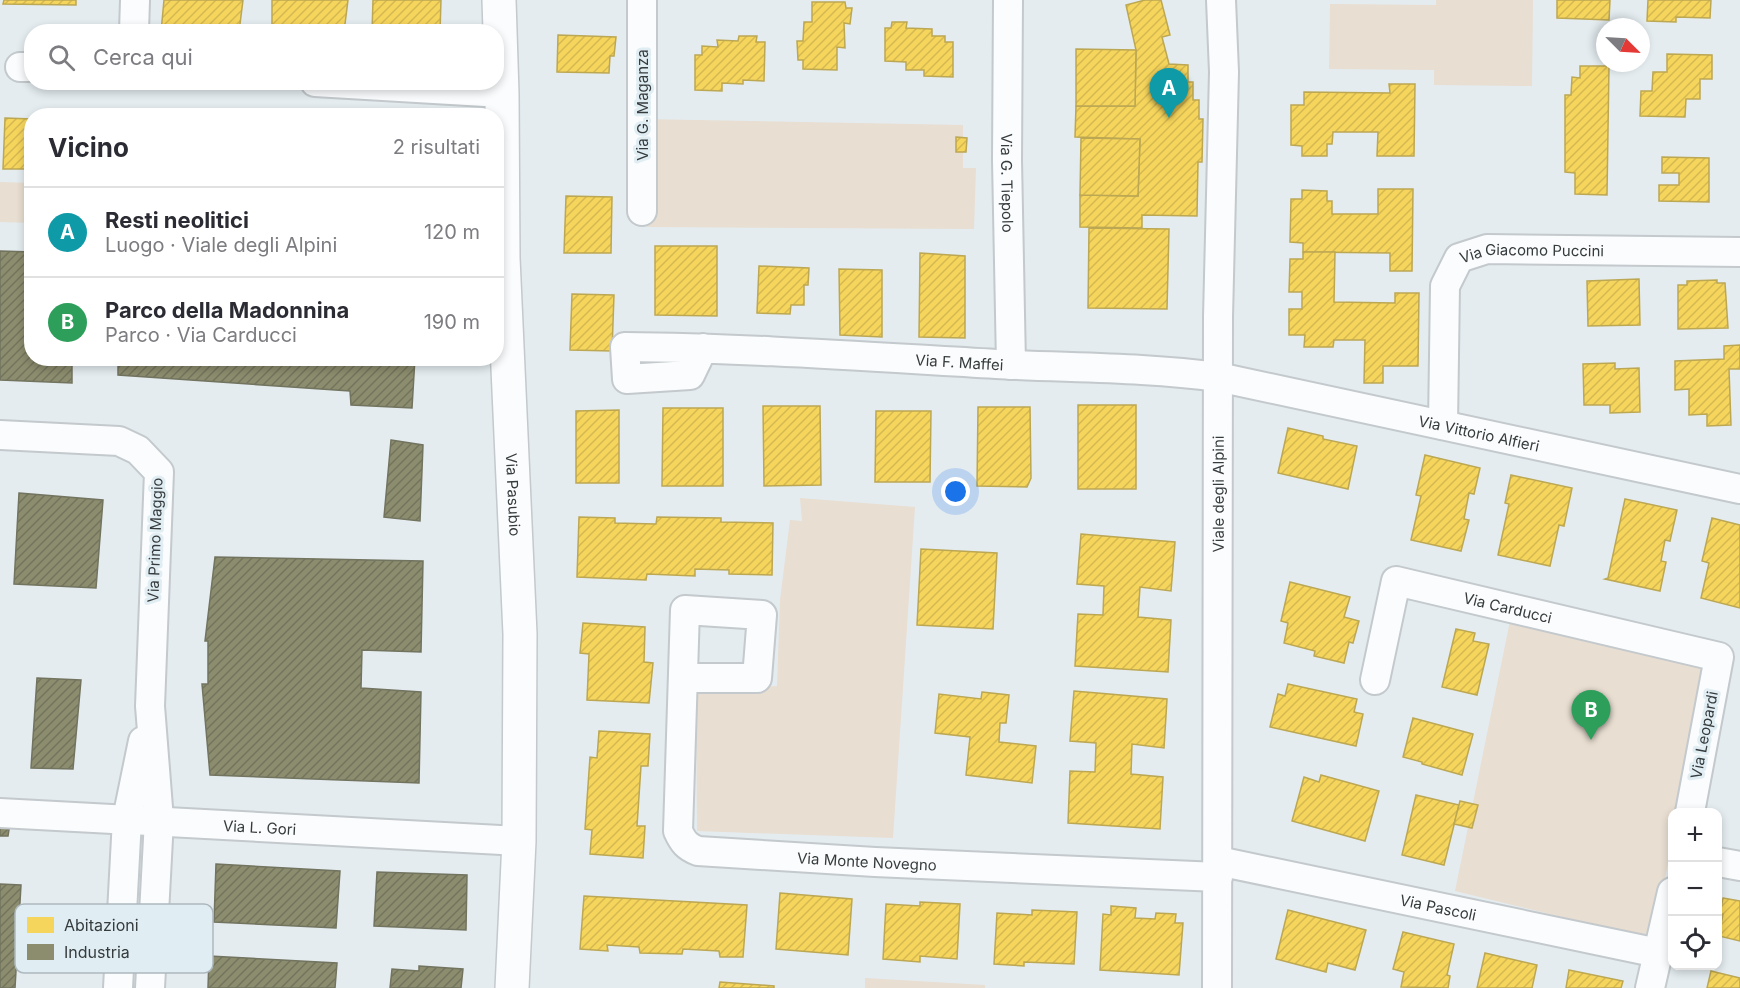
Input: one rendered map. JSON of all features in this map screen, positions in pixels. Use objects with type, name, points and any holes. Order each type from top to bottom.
[{"type":"street","points":[[134,24],[135,0]]},
{"type":"street","name":"Via Pasubio","points":[[499,0],[500,24]]},
{"type":"street","name":"Via G. Maganza","points":[[642,0],[642,211]]},
{"type":"street","name":"Via G. Tiepolo","points":[[1008,0],[1007,159],[1011,365]]},
{"type":"street","name":"Viale degli Alpini","points":[[1217,988],[1218,377],[1224,72],[1221,0]]},
{"type":"street","points":[[451,90],[502,93]]},
{"type":"street","name":"Via Pasubio","points":[[502,90],[502,108]]},
{"type":"street","name":"Via Giacomo Puccini","points":[[1443,425],[1445,286],[1459,258],[1487,249],[1740,252]]},
{"type":"street","name":"Via Pasubio","points":[[504,280],[520,634],[519,841],[512,988]]},
{"type":"street","name":"Via F. Maffei","points":[[703,348],[1011,365],[1176,371],[1218,377]]},
{"type":"street","name":"Via Vittorio Alfieri","points":[[1218,377],[1740,489]]},
{"type":"street","name":"Via Primo Maggio","points":[[0,435],[119,441],[138,450],[159,472],[150,706],[159,820],[154,904]]},
{"type":"street","name":"Via Carducci","points":[[1375,680],[1396,581],[1719,657]]},
{"type":"street","name":"Via Leopardi","points":[[1691,808],[1719,657]]},
{"type":"street","name":"Via Monte Novegno","points":[[683,678],[678,831],[688,847],[698,851],[863,861],[1218,869]]},
{"type":"street","name":"Via Primo Maggio","points":[[123,904],[128,819],[150,706]]},
{"type":"street","name":"Via L. Gori","points":[[0,813],[519,841]]},
{"type":"street","points":[[1722,863],[1740,867]]},
{"type":"street","name":"Via Pascoli","points":[[1218,869],[1658,953]]},
{"type":"street","points":[[1650,988],[1668,909]]},
{"type":"street","name":"Via Primo Maggio","points":[[118,988],[119,973]]},
{"type":"street","name":"Via Primo Maggio","points":[[150,988],[151,973]]},
{"type":"shaded area","points":[[1436,0],[1533,0],[1532,86],[1434,85],[1434,70],[1329,69],[1330,4],[1436,5]]},
{"type":"shaded area","points":[[642,119],[963,125],[963,168],[976,168],[974,229],[647,227]]},
{"type":"shaded area","points":[[0,182],[24,183],[24,223],[0,222]]},
{"type":"shaded area","points":[[800,498],[915,507],[893,838],[697,831],[696,693],[777,686],[780,600],[790,520],[802,521]]},
{"type":"shaded area","points":[[1511,616],[1711,667],[1681,808],[1668,808],[1668,864],[1652,939],[1455,891]]},
{"type":"shaded area","points":[[865,978],[985,985],[985,988],[865,988]]},
{"type":"building: Abitazioni","points":[[4,0],[76,0],[76,5],[3,4]]},
{"type":"building: Abitazioni","points":[[164,0],[243,0],[240,24],[162,24]]},
{"type":"building: Abitazioni","points":[[272,0],[348,0],[345,24],[272,24]]},
{"type":"building: Abitazioni","points":[[373,0],[441,0],[440,24],[372,24]]},
{"type":"building: Abitazioni","points":[[1145,0],[1161,0],[1170,35],[1162,37],[1169,64],[1188,65],[1188,82],[1193,82],[1193,100],[1199,100],[1199,119],[1203,119],[1202,162],[1198,162],[1197,216],[1142,215],[1142,228],[1080,227],[1080,195],[1138,196],[1140,139],[1075,137],[1076,106],[1135,106],[1136,50],[1126,5]]},
{"type":"building: Abitazioni","points":[[1557,0],[1610,0],[1609,18],[1557,18]]},
{"type":"building: Abitazioni","points":[[1648,0],[1711,0],[1710,18],[1676,17],[1676,22],[1650,21],[1650,18],[1647,18]]},
{"type":"building: Abitazioni","points":[[812,2],[845,2],[846,8],[852,8],[850,24],[844,23],[845,48],[837,47],[837,70],[803,69],[803,60],[798,60],[797,41],[803,41],[804,22],[812,22]]},
{"type":"building: Abitazioni","points":[[892,22],[907,22],[906,28],[932,29],[932,36],[945,36],[945,42],[953,42],[953,77],[924,76],[924,70],[906,70],[906,62],[885,61],[885,28],[891,28]]},
{"type":"building: Abitazioni","points":[[558,35],[616,37],[614,56],[610,56],[609,73],[557,72]]},
{"type":"building: Abitazioni","points":[[739,36],[757,36],[756,42],[765,42],[764,81],[743,80],[743,84],[722,83],[722,91],[695,90],[695,55],[702,55],[702,46],[718,47],[717,40],[738,41]]},
{"type":"building: Abitazioni","points":[[1076,49],[1136,50],[1135,106],[1076,106]]},
{"type":"building: Abitazioni","points":[[1667,54],[1712,55],[1712,79],[1700,79],[1700,99],[1686,99],[1685,117],[1640,116],[1641,91],[1652,91],[1653,72],[1667,72]]},
{"type":"building: Abitazioni","points":[[1580,66],[1596,66],[1596,72],[1609,72],[1607,195],[1575,194],[1575,173],[1565,172],[1565,95],[1571,95],[1572,77],[1580,78]]},
{"type":"building: Abitazioni","points":[[1389,84],[1415,84],[1414,156],[1377,156],[1378,132],[1333,132],[1332,144],[1327,144],[1327,156],[1302,156],[1302,146],[1291,145],[1291,105],[1304,105],[1304,92],[1390,93]]},
{"type":"building: Abitazioni","points":[[5,118],[24,119],[24,169],[3,169]]},
{"type":"building: Abitazioni","points":[[956,137],[967,138],[966,152],[956,152]]},
{"type":"building: Abitazioni","points":[[1081,138],[1140,139],[1138,196],[1080,195]]},
{"type":"building: Abitazioni","points":[[1662,157],[1709,158],[1709,202],[1659,201],[1659,185],[1679,185],[1679,173],[1662,173]]},
{"type":"building: Abitazioni","points":[[1378,189],[1413,189],[1412,271],[1390,271],[1390,253],[1303,252],[1303,243],[1290,242],[1291,199],[1302,199],[1302,190],[1327,191],[1327,201],[1332,201],[1332,214],[1378,214]]},
{"type":"building: Abitazioni","points":[[566,196],[612,197],[611,253],[564,253]]},
{"type":"building: Abitazioni","points":[[1089,228],[1169,229],[1167,309],[1088,308]]},
{"type":"building: Abitazioni","points":[[655,246],[717,246],[717,316],[655,315]]},
{"type":"building: Abitazioni","points":[[1303,252],[1335,252],[1334,302],[1395,303],[1395,293],[1419,293],[1418,366],[1383,366],[1383,383],[1364,383],[1365,340],[1334,340],[1333,347],[1304,347],[1305,335],[1289,335],[1289,309],[1302,309],[1302,292],[1289,292],[1290,259],[1303,259]]},
{"type":"building: Abitazioni","points":[[920,253],[965,256],[965,338],[919,337]]},
{"type":"building: Abitazioni","points":[[759,266],[809,268],[808,285],[804,285],[804,305],[791,305],[790,314],[757,313]]},
{"type":"building: Abitazioni","points":[[839,269],[882,270],[882,337],[840,335]]},
{"type":"building: Abitazioni","points":[[1639,279],[1640,325],[1588,326],[1587,281]]},
{"type":"building: Abitazioni","points":[[1717,280],[1717,283],[1725,283],[1728,328],[1678,329],[1678,285],[1687,285],[1687,281]]},
{"type":"building: Abitazioni","points":[[572,294],[614,295],[612,351],[570,350]]},
{"type":"building: Abitazioni","points":[[1740,345],[1740,369],[1729,369],[1731,425],[1707,426],[1707,414],[1689,415],[1689,389],[1675,390],[1675,361],[1724,359],[1724,346]]},
{"type":"building: Abitazioni","points":[[1615,363],[1615,369],[1639,368],[1640,412],[1610,413],[1610,405],[1584,405],[1583,364]]},
{"type":"building: Abitazioni","points":[[1078,405],[1136,405],[1136,489],[1078,489]]},
{"type":"building: Abitazioni","points":[[763,406],[820,406],[821,485],[764,486]]},
{"type":"building: Abitazioni","points":[[978,407],[1030,407],[1031,478],[1027,487],[977,486]]},
{"type":"building: Abitazioni","points":[[663,408],[723,408],[723,486],[662,486]]},
{"type":"building: Abitazioni","points":[[619,410],[619,483],[576,483],[576,411]]},
{"type":"building: Abitazioni","points":[[876,411],[931,411],[930,482],[875,482]]},
{"type":"building: Abitazioni","points":[[1288,428],[1323,436],[1323,439],[1357,446],[1348,489],[1278,473]]},
{"type":"building: Abitazioni","points":[[1425,455],[1480,468],[1474,494],[1469,493],[1464,519],[1469,520],[1461,551],[1411,540],[1421,496],[1416,495]]},
{"type":"building: Abitazioni","points":[[1511,475],[1572,488],[1564,526],[1559,525],[1550,566],[1498,555],[1509,504],[1505,503]]},
{"type":"building: Abitazioni","points":[[1625,499],[1677,510],[1670,541],[1665,540],[1661,561],[1666,562],[1660,591],[1605,579],[1608,578]]},
{"type":"building: Abitazioni","points":[[579,517],[615,518],[615,523],[656,524],[657,517],[721,518],[721,522],[773,523],[772,575],[729,574],[729,570],[695,569],[695,576],[647,574],[646,580],[577,577]]},
{"type":"building: Abitazioni","points":[[1712,518],[1740,525],[1740,608],[1701,598],[1709,563],[1702,561]]},
{"type":"building: Abitazioni","points":[[1081,534],[1175,542],[1171,591],[1140,587],[1138,617],[1171,620],[1168,672],[1075,666],[1078,614],[1103,615],[1104,586],[1077,584]]},
{"type":"building: Abitazioni","points":[[921,549],[997,553],[993,629],[917,625]]},
{"type":"building: Abitazioni","points":[[1290,582],[1350,597],[1344,617],[1359,621],[1353,643],[1349,642],[1344,663],[1314,656],[1315,651],[1284,643],[1288,623],[1281,621]]},
{"type":"building: Abitazioni","points":[[583,623],[645,627],[644,662],[653,663],[649,703],[587,700],[589,654],[580,653]]},
{"type":"building: Abitazioni","points":[[1456,629],[1475,633],[1473,641],[1489,644],[1477,695],[1442,687]]},
{"type":"building: Abitazioni","points":[[1288,684],[1357,699],[1354,712],[1363,714],[1356,746],[1270,727],[1278,694],[1285,696]]},
{"type":"building: Abitazioni","points":[[1074,691],[1167,699],[1164,748],[1132,744],[1131,774],[1163,777],[1160,829],[1068,823],[1070,771],[1095,772],[1096,743],[1070,741]]},
{"type":"building: Abitazioni","points":[[982,692],[1009,695],[1006,723],[1000,723],[999,742],[1036,746],[1032,783],[966,775],[970,737],[935,733],[939,694],[981,699]]},
{"type":"building: Abitazioni","points":[[1413,718],[1473,734],[1462,775],[1403,757]]},
{"type":"building: Abitazioni","points":[[599,731],[650,734],[648,766],[641,766],[637,826],[645,826],[643,858],[590,854],[592,830],[585,829],[590,757],[597,758]]},
{"type":"building: Abitazioni","points":[[1321,775],[1379,791],[1365,841],[1292,821],[1304,777],[1319,782]]},
{"type":"building: Abitazioni","points":[[1416,795],[1459,805],[1444,865],[1402,855]]},
{"type":"building: Abitazioni","points":[[1460,801],[1478,805],[1472,828],[1454,824]]},
{"type":"building: Abitazioni","points":[[780,893],[852,899],[848,955],[776,949]]},
{"type":"building: Abitazioni","points":[[584,896],[747,905],[743,957],[720,957],[719,951],[683,949],[682,954],[640,953],[639,947],[607,945],[608,951],[580,949]]},
{"type":"building: Abitazioni","points":[[1723,898],[1740,901],[1740,941],[1722,937]]},
{"type":"building: Abitazioni","points":[[920,902],[960,904],[957,959],[920,956],[920,962],[883,959],[886,904],[920,906]]},
{"type":"building: Abitazioni","points":[[1111,906],[1136,908],[1135,918],[1155,919],[1156,913],[1176,914],[1175,923],[1183,923],[1179,975],[1100,970],[1103,914],[1111,915]]},
{"type":"building: Abitazioni","points":[[1032,910],[1077,912],[1074,964],[1024,962],[1024,966],[994,964],[997,913],[1032,915]]},
{"type":"building: Abitazioni","points":[[1288,910],[1366,930],[1355,970],[1328,963],[1326,972],[1276,959]]},
{"type":"building: Abitazioni","points":[[1403,932],[1454,944],[1447,975],[1450,976],[1448,988],[1401,987],[1404,972],[1393,969]]},
{"type":"building: Abitazioni","points":[[1485,953],[1537,965],[1532,988],[1477,988]]},
{"type":"building: Abitazioni","points":[[1569,970],[1623,981],[1621,988],[1566,988]]},
{"type":"building: Abitazioni","points":[[1711,971],[1740,978],[1740,988],[1707,988]]},
{"type":"building: Abitazioni","points":[[720,982],[774,986],[774,988],[719,988]]},
{"type":"building: Industria","points":[[0,251],[24,252],[24,366],[72,366],[72,383],[0,380]]},
{"type":"building: Industria","points":[[118,366],[415,366],[412,408],[351,405],[350,391],[118,375]]},
{"type":"building: Industria","points":[[391,440],[423,445],[420,521],[384,517]]},
{"type":"building: Industria","points":[[19,493],[103,500],[96,588],[14,584]]},
{"type":"building: Industria","points":[[215,557],[423,561],[421,652],[362,650],[361,688],[421,692],[419,783],[210,775],[202,684],[208,684],[208,641],[205,641]]},
{"type":"building: Industria","points":[[37,678],[81,680],[73,769],[31,768]]},
{"type":"building: Industria","points":[[0,823],[10,823],[8,836],[0,836]]},
{"type":"building: Industria","points":[[216,864],[340,871],[336,928],[214,922]]},
{"type":"building: Industria","points":[[377,872],[467,875],[466,930],[374,926]]},
{"type":"building: Industria","points":[[0,884],[21,885],[20,904],[15,904],[15,988],[0,988]]},
{"type":"building: Industria","points":[[213,956],[337,963],[335,988],[208,988],[208,973],[213,973]]},
{"type":"building: Industria","points":[[419,966],[463,969],[461,988],[390,988],[392,969],[419,971]]},
{"type":"place","name":"Resti neolitici","points":[[1169,118]]},
{"type":"place","name":"Parco della Madonnina","points":[[1591,740]]}]
